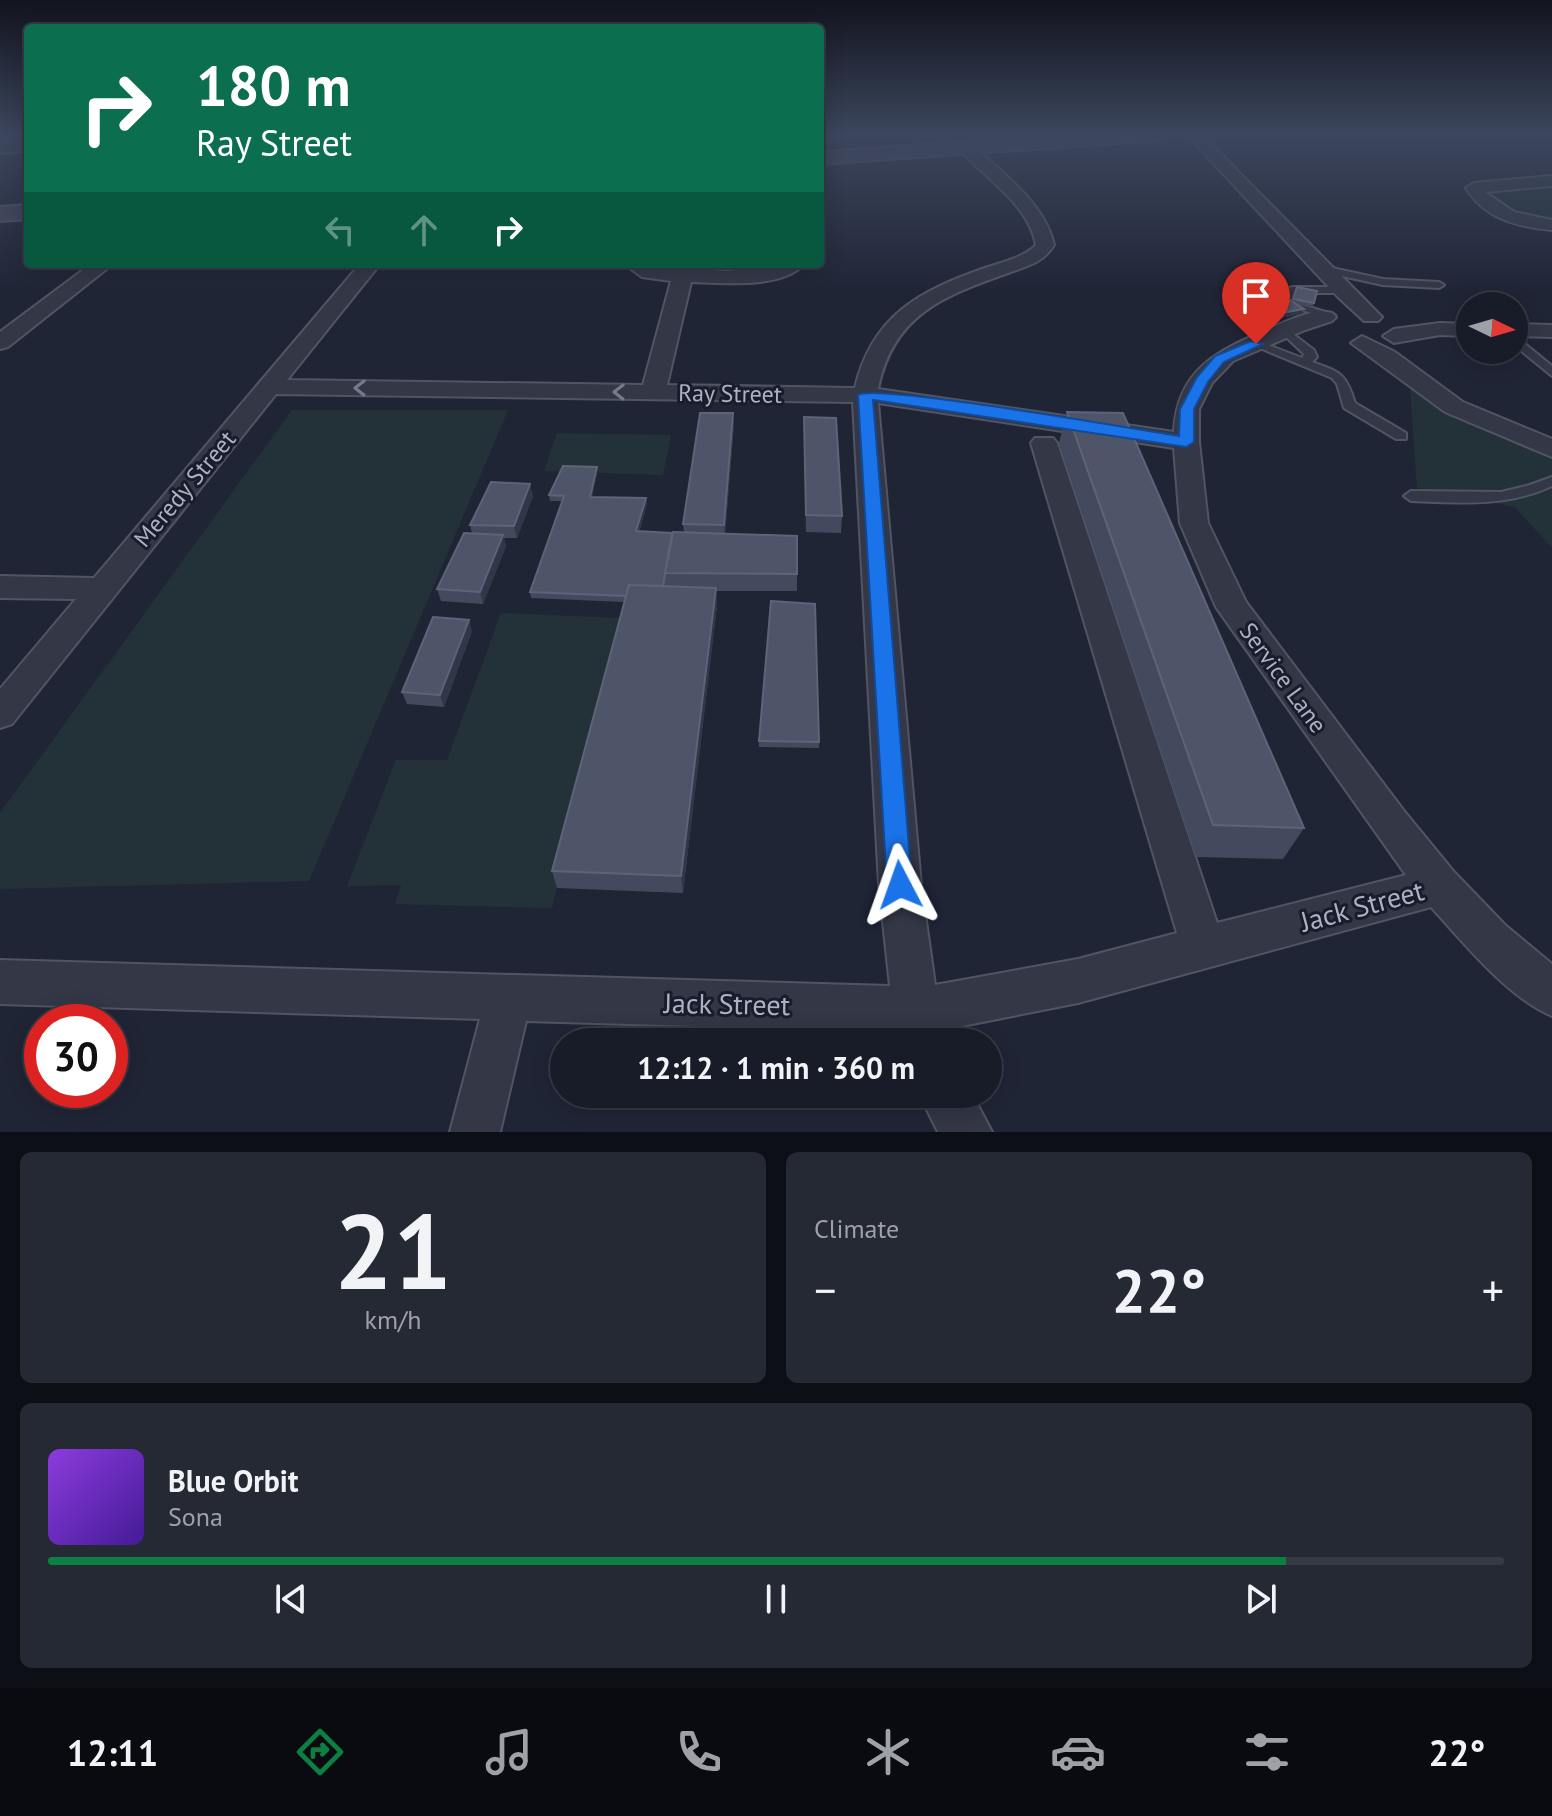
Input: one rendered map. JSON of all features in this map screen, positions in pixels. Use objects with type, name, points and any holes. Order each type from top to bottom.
[{"type":"street","points":[[917,1026],[900,885],[865,395],[869,367],[879,345],[902,318],[937,295],[1036,257],[1045,245],[1042,231],[1005,187]]},
{"type":"street","points":[[1244,187],[1323,269],[1331,306],[1323,322],[1327,329],[1394,358],[1417,380],[1468,415],[1552,449]]},
{"type":"street","points":[[1487,187],[1474,188],[1483,199],[1509,216],[1552,225]]},
{"type":"street","points":[[0,214],[24,212]]},
{"type":"street","points":[[0,342],[98,268]]},
{"type":"street","name":"Meredy Street","points":[[0,714],[367,268]]},
{"type":"street","points":[[641,268],[649,273],[770,275],[791,268]]},
{"type":"street","points":[[653,393],[683,274]]},
{"type":"street","points":[[1331,306],[1385,328],[1456,330]]},
{"type":"street","name":"Service Lane","points":[[1331,306],[1297,325],[1274,329],[1219,359],[1202,380],[1187,409],[1186,442],[1194,523],[1232,607],[1307,713],[1439,886],[1498,948],[1552,993]]},
{"type":"street","points":[[1274,329],[1381,343],[1385,328]]},
{"type":"street","points":[[1385,328],[1416,365],[1462,402],[1494,418],[1552,439]]},
{"type":"street","points":[[1528,330],[1552,331]]},
{"type":"street","name":"Ray Street","points":[[270,387],[865,395],[1186,442]]},
{"type":"street","points":[[1044,443],[1204,950]]},
{"type":"street","points":[[0,587],[102,589]]},
{"type":"street","name":"Jack Street","points":[[0,982],[508,999],[917,1026],[963,1005],[1204,950],[1439,886]]},
{"type":"street","points":[[475,1132],[508,999]]},
{"type":"street","points":[[952,1108],[967,1132]]},
{"type":"lane","points":[[1323,269],[1383,282],[1439,285]]},
{"type":"lane","points":[[1274,329],[1293,290],[1315,290],[1331,306]]},
{"type":"lane","points":[[1315,290],[1331,306]]},
{"type":"lane","points":[[1274,329],[1331,306]]},
{"type":"lane","points":[[1274,329],[1303,363],[1336,375],[1343,383],[1349,405],[1401,436]]},
{"type":"lane","points":[[1274,329],[1310,353],[1311,357],[1303,363]]},
{"type":"lane","points":[[1528,351],[1552,372]]},
{"type":"lane","points":[[1411,496],[1498,497],[1530,491],[1552,481]]},
{"type":"shaded area","points":[[1552,187],[1552,221],[1518,215],[1486,192]]},
{"type":"shaded area","points":[[1410,388],[1552,457],[1552,548],[1515,507],[1417,488]]},
{"type":"shaded area","points":[[292,410],[508,410],[309,881],[0,889],[0,813]]},
{"type":"shaded area","points":[[557,433],[671,435],[663,475],[544,471]]},
{"type":"shaded area","points":[[501,613],[621,618],[552,908],[395,904],[401,885],[347,886],[396,760],[447,760]]},
{"type":"building","points":[[1297,287],[1317,291],[1314,303],[1293,299]]},
{"type":"building","points":[[1290,300],[1304,309],[1282,313],[1268,304]]},
{"type":"building","points":[[1067,412],[1123,413],[1304,828],[1213,825]]},
{"type":"building","points":[[700,413],[733,413],[724,525],[683,524]]},
{"type":"building","points":[[804,417],[836,418],[842,516],[806,515]]},
{"type":"building","points":[[563,466],[597,467],[590,497],[646,498],[636,531],[672,533],[663,586],[629,585],[626,596],[530,592],[564,496],[549,495]]},
{"type":"building","points":[[491,482],[530,484],[514,526],[470,525]]},
{"type":"building","points":[[673,532],[797,536],[797,574],[665,573]]},
{"type":"building","points":[[464,533],[503,535],[480,592],[437,589]]},
{"type":"building","points":[[629,585],[716,588],[681,876],[552,871]]},
{"type":"building","points":[[771,601],[815,604],[819,742],[759,741]]},
{"type":"building","points":[[433,617],[469,620],[440,695],[402,692]]},
{"type":"route","points":[[900,885],[865,395],[1186,442],[1187,409],[1202,380],[1219,359],[1256,344]]}]
